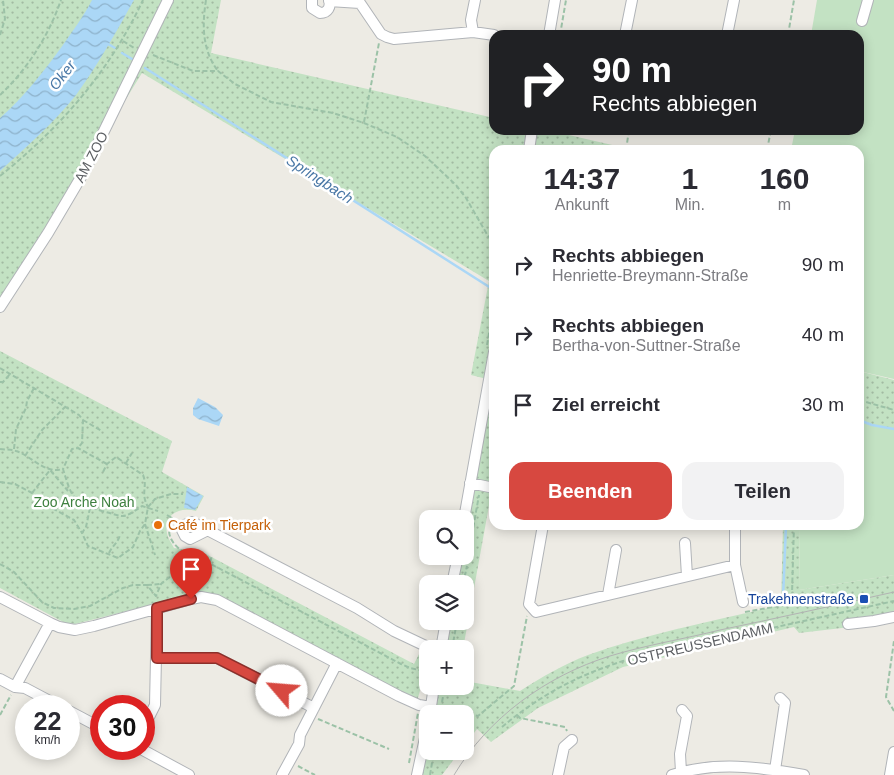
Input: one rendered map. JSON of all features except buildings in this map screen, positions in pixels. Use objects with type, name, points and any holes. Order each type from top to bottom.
[{"type":"street","name":"AM ZOO","points":[[0,306],[48,233],[84,172],[168,0]]},
{"type":"street","points":[[312,0],[312,8],[320,13],[328,9],[329,0],[360,1],[381,34],[394,39],[473,32],[489,34]]},
{"type":"street","points":[[473,32],[472,20],[475,0]]},
{"type":"street","points":[[550,30],[555,0]]},
{"type":"street","points":[[626,30],[632,0]]},
{"type":"street","points":[[728,30],[734,0]]},
{"type":"street","points":[[862,22],[868,0]]},
{"type":"street","points":[[466,510],[489,379]]},
{"type":"street","points":[[470,483],[489,487]]},
{"type":"street","points":[[206,530],[338,598],[394,631],[419,643]]},
{"type":"street","points":[[542,530],[529,604],[536,612],[735,565]]},
{"type":"street","points":[[735,530],[735,565],[743,602]]},
{"type":"street","points":[[685,543],[687,576]]},
{"type":"street","points":[[608,595],[616,550]]},
{"type":"street","points":[[0,597],[59,627],[82,629],[200,597],[208,597],[398,696],[419,705]]},
{"type":"street","points":[[155,707],[157,608]]},
{"type":"street","points":[[848,624],[894,617]]},
{"type":"street","points":[[15,687],[50,623]]},
{"type":"street","points":[[157,658],[217,658],[312,712]]},
{"type":"street","points":[[282,775],[299,744],[300,735],[337,663]]},
{"type":"street","points":[[0,679],[15,687],[25,688],[38,695]]},
{"type":"street","points":[[774,770],[786,703],[780,698]]},
{"type":"street","points":[[682,710],[687,716],[677,774],[715,766],[731,766],[804,775]]},
{"type":"street","points":[[558,775],[564,747],[572,740]]},
{"type":"street","points":[[890,775],[894,752]]},
{"type":"street","points":[[155,757],[189,775]]},
{"type":"street","points":[[417,775],[420,760]]},
{"type":"path","points":[[0,35],[5,19],[3,0]]},
{"type":"path","points":[[0,94],[30,61],[50,26],[61,0]]},
{"type":"path","points":[[0,176],[34,148],[81,100],[123,41],[143,0]]},
{"type":"path","points":[[206,0],[204,38],[208,57],[218,71],[235,84],[270,102],[333,113],[364,123],[397,137],[440,169],[466,198],[489,235]]},
{"type":"path","points":[[561,30],[566,0]]},
{"type":"path","points":[[789,30],[794,0]]},
{"type":"path","points":[[364,123],[381,34]]},
{"type":"path","points":[[123,41],[143,52],[193,71],[218,71]]},
{"type":"path","points":[[0,368],[102,430]]},
{"type":"path","points":[[0,382],[10,374]]},
{"type":"path","points":[[14,450],[16,430],[34,388]]},
{"type":"path","points":[[864,401],[894,410]]},
{"type":"path","points":[[25,456],[42,430],[65,406]]},
{"type":"path","points":[[70,493],[63,469],[72,450],[78,448],[82,443],[83,420]]},
{"type":"path","points":[[78,448],[107,464]]},
{"type":"path","points":[[0,449],[14,450],[50,470],[78,502],[90,508],[124,517],[142,506],[158,510]]},
{"type":"path","points":[[126,463],[132,453]]},
{"type":"path","points":[[103,472],[107,464],[116,457],[126,463],[145,478],[144,499],[148,507]]},
{"type":"path","points":[[50,470],[58,471],[63,469]]},
{"type":"path","points":[[32,493],[50,470]]},
{"type":"path","points":[[0,482],[15,484],[74,520],[88,546],[118,558],[133,547],[145,524],[148,507],[155,500],[183,494]]},
{"type":"path","points":[[82,533],[86,527],[90,508]]},
{"type":"path","points":[[172,517],[168,528],[170,538],[175,546],[182,550]]},
{"type":"path","points":[[145,524],[155,555]]},
{"type":"path","points":[[794,530],[792,594],[795,603]]},
{"type":"path","points":[[109,554],[118,541],[120,534]]},
{"type":"path","points":[[210,562],[212,556]]},
{"type":"path","points":[[147,585],[161,584]]},
{"type":"path","name":"OSTPREUSSENDAMM","points":[[502,727],[549,692],[592,671],[623,661],[894,601]]},
{"type":"path","points":[[743,602],[745,613],[801,602]]},
{"type":"path","points":[[474,715],[478,716],[489,708],[514,686],[529,604]]},
{"type":"path","points":[[894,641],[886,697],[894,710]]},
{"type":"path","points":[[0,714],[15,687]]},
{"type":"path","points":[[408,766],[419,705]]},
{"type":"path","points":[[312,712],[389,749]]},
{"type":"path","points":[[516,715],[520,718],[565,727],[572,740]]},
{"type":"path","points":[[430,775],[432,760]]},
{"type":"path","points":[[290,762],[315,775]]},
{"type":"green space","points":[[0,0],[221,0],[211,53],[489,117],[489,135],[569,135],[612,145],[489,145],[489,281],[142,73],[52,219],[0,298]]},
{"type":"green space","points":[[817,0],[894,0],[894,379],[864,372],[864,145],[792,145],[794,135],[864,135],[864,30],[812,30]]},
{"type":"green space","points":[[489,281],[489,380],[471,375]]},
{"type":"green space","name":"Zoo Arche Noah","points":[[0,351],[172,441],[162,472],[204,496],[196,511],[178,511],[167,521],[167,533],[174,548],[202,552],[414,664],[419,654],[419,694],[418,698],[414,698],[217,595],[199,593],[75,624],[65,623],[0,588]]},
{"type":"green space","points":[[864,372],[894,380],[894,429],[864,422]]},
{"type":"green space","points":[[489,391],[489,506],[474,588],[474,575],[456,575],[458,565],[474,565],[474,510],[468,510]]},
{"type":"green space","points":[[864,422],[894,429],[894,575],[799,590],[800,530],[864,530]]},
{"type":"green space","points":[[783,530],[800,530],[799,590],[894,575],[894,622],[799,633],[794,627],[623,667],[538,708],[491,742],[477,729],[474,733],[474,705],[427,705],[430,695],[474,695],[474,683],[520,691],[570,662],[611,647],[684,627],[781,605]]},
{"type":"green space","points":[[446,630],[466,630],[465,640],[445,640]]},
{"type":"green space","points":[[419,748],[419,760],[453,760],[442,775],[414,775]]},
{"type":"water","name":"Oker","points":[[92,0],[134,0],[76,95],[30,144],[0,171],[0,118],[25,93],[49,64],[86,12]]},
{"type":"water","points":[[198,398],[215,407],[223,415],[219,426],[198,419],[193,415],[193,408]]},
{"type":"water","points":[[187,487],[203,496],[195,510],[184,508]]},
{"type":"waterway","name":"Springbach","points":[[108,44],[115,48]]},
{"type":"waterway","name":"Springbach","points":[[122,53],[132,59]]},
{"type":"waterway","name":"Springbach","points":[[145,68],[489,287]]},
{"type":"waterway","name":"Springbach","points":[[864,422],[894,429]]},
{"type":"waterway","points":[[783,599],[786,530]]},
{"type":"tram line","points":[[454,775],[468,754],[501,718],[541,687],[586,665],[637,649],[894,592]]},
{"type":"place","name":"Café im Tierpark","points":[[158,525]]},
{"type":"place","name":"Trakehnenstraße","points":[[864,599]]},
{"type":"route","points":[[191,599],[157,608],[157,658],[217,658],[282,691]]}]
